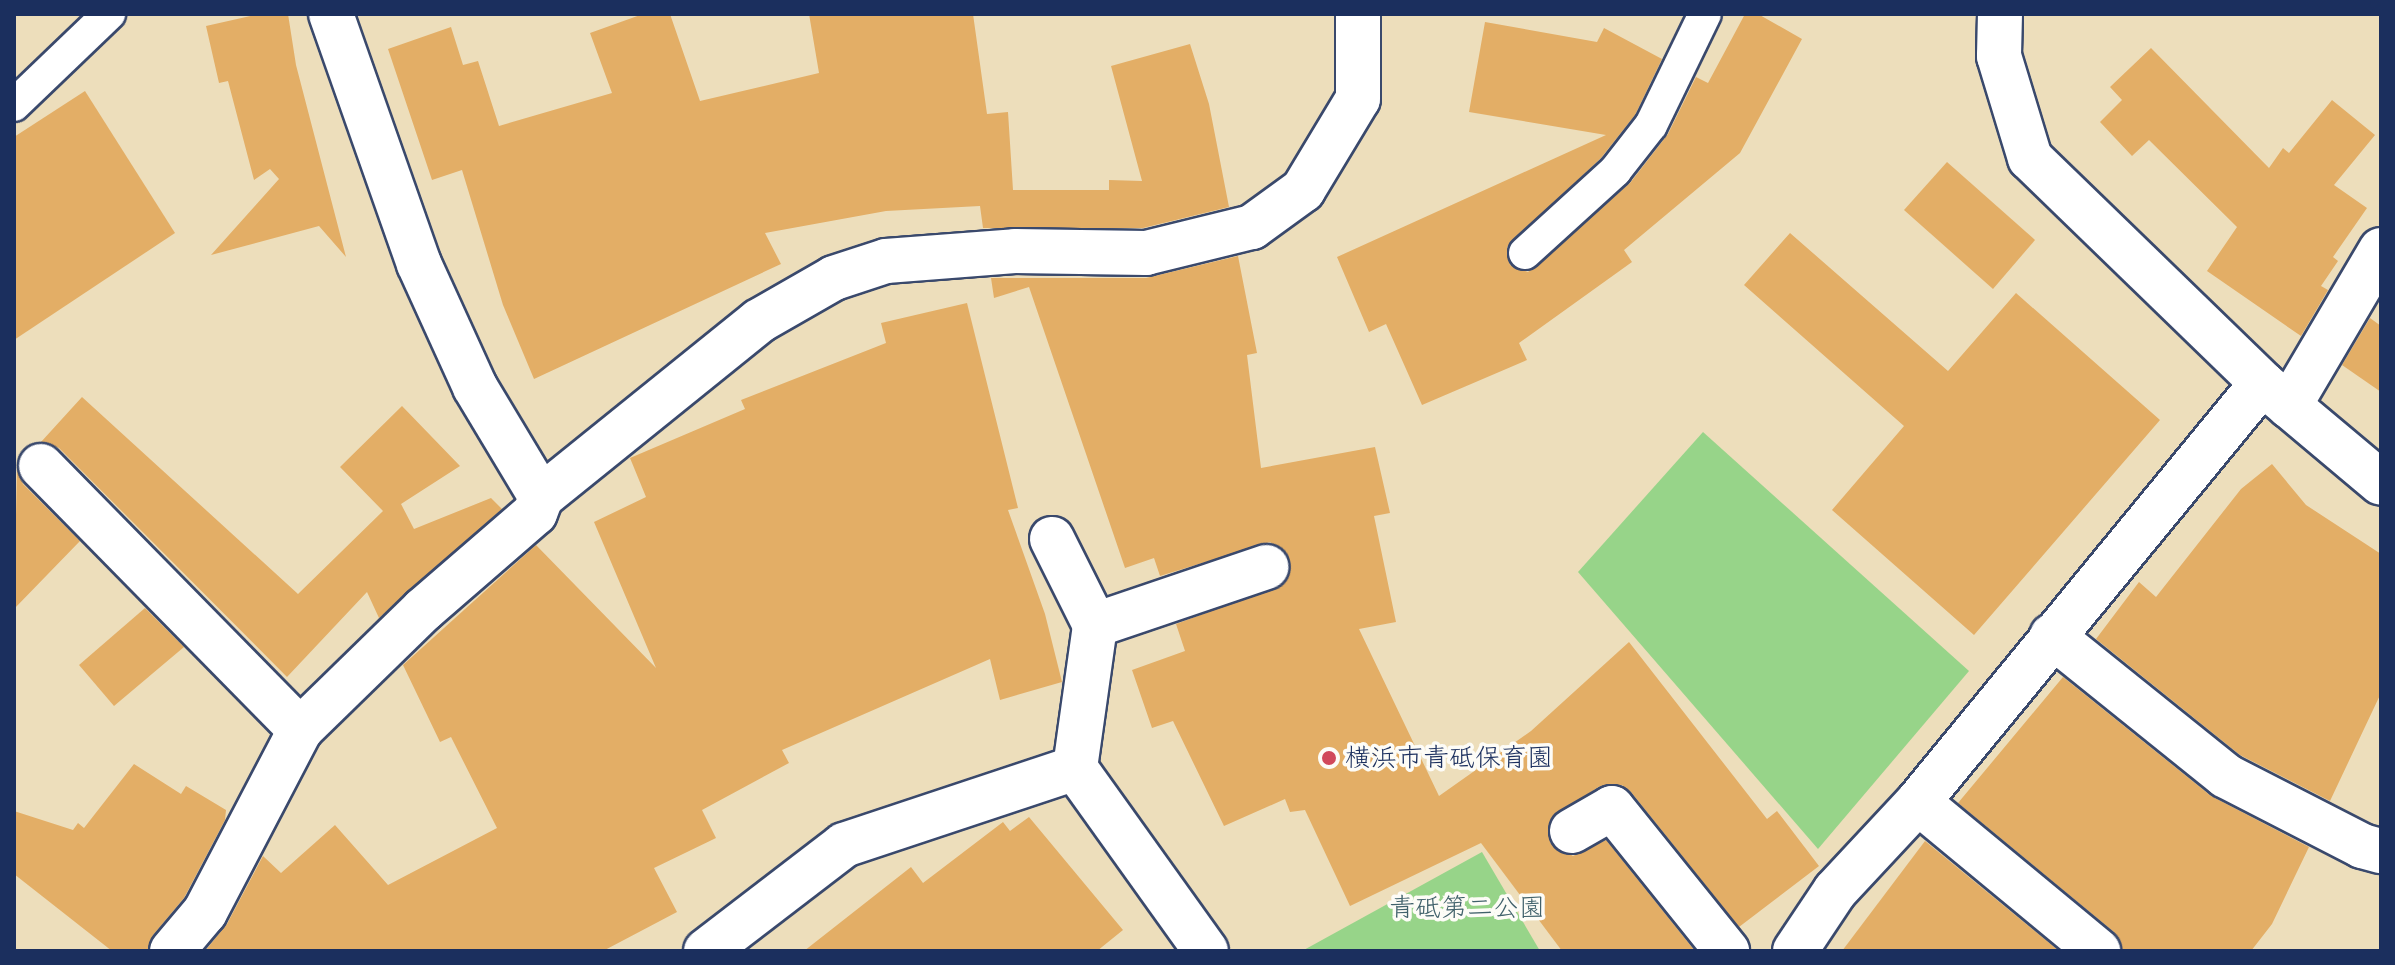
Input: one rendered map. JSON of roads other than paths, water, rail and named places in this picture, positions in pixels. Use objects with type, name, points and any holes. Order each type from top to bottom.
[{"type":"street","points":[[331,14],[419,264],[475,387],[541,497]]},
{"type":"street","points":[[172,951],[205,912],[300,730],[423,610],[535,513],[541,497],[759,321],[834,278],[886,261],[950,253],[1146,253],[1252,227],[1303,190],[1358,99],[1358,14]]},
{"type":"street","points":[[2000,14],[1999,56],[2030,158],[2275,395],[2381,483]]},
{"type":"street","points":[[1795,951],[1835,891],[1918,802],[2052,636],[2275,395],[2381,250]]},
{"type":"street","points":[[41,466],[300,730]]},
{"type":"street","points":[[1052,539],[1095,625],[1075,768],[1206,951]]},
{"type":"street","points":[[1095,625],[1266,567]]},
{"type":"street","points":[[2052,636],[2226,776],[2380,848]]},
{"type":"street","points":[[706,951],[844,845],[1075,768]]},
{"type":"street","points":[[1918,802],[2098,951]]},
{"type":"street","points":[[1572,831],[1612,808],[1727,951]]},
{"type":"lane","points":[[14,105],[109,14]]},
{"type":"lane","points":[[1525,253],[1615,171],[1651,125],[1705,14]]},
{"type":"place","name":"横浜市青砥保育園","points":[[1329,758]]},
{"type":"park label","name":"青砥第二公園","points":[[1467,908]]}]
